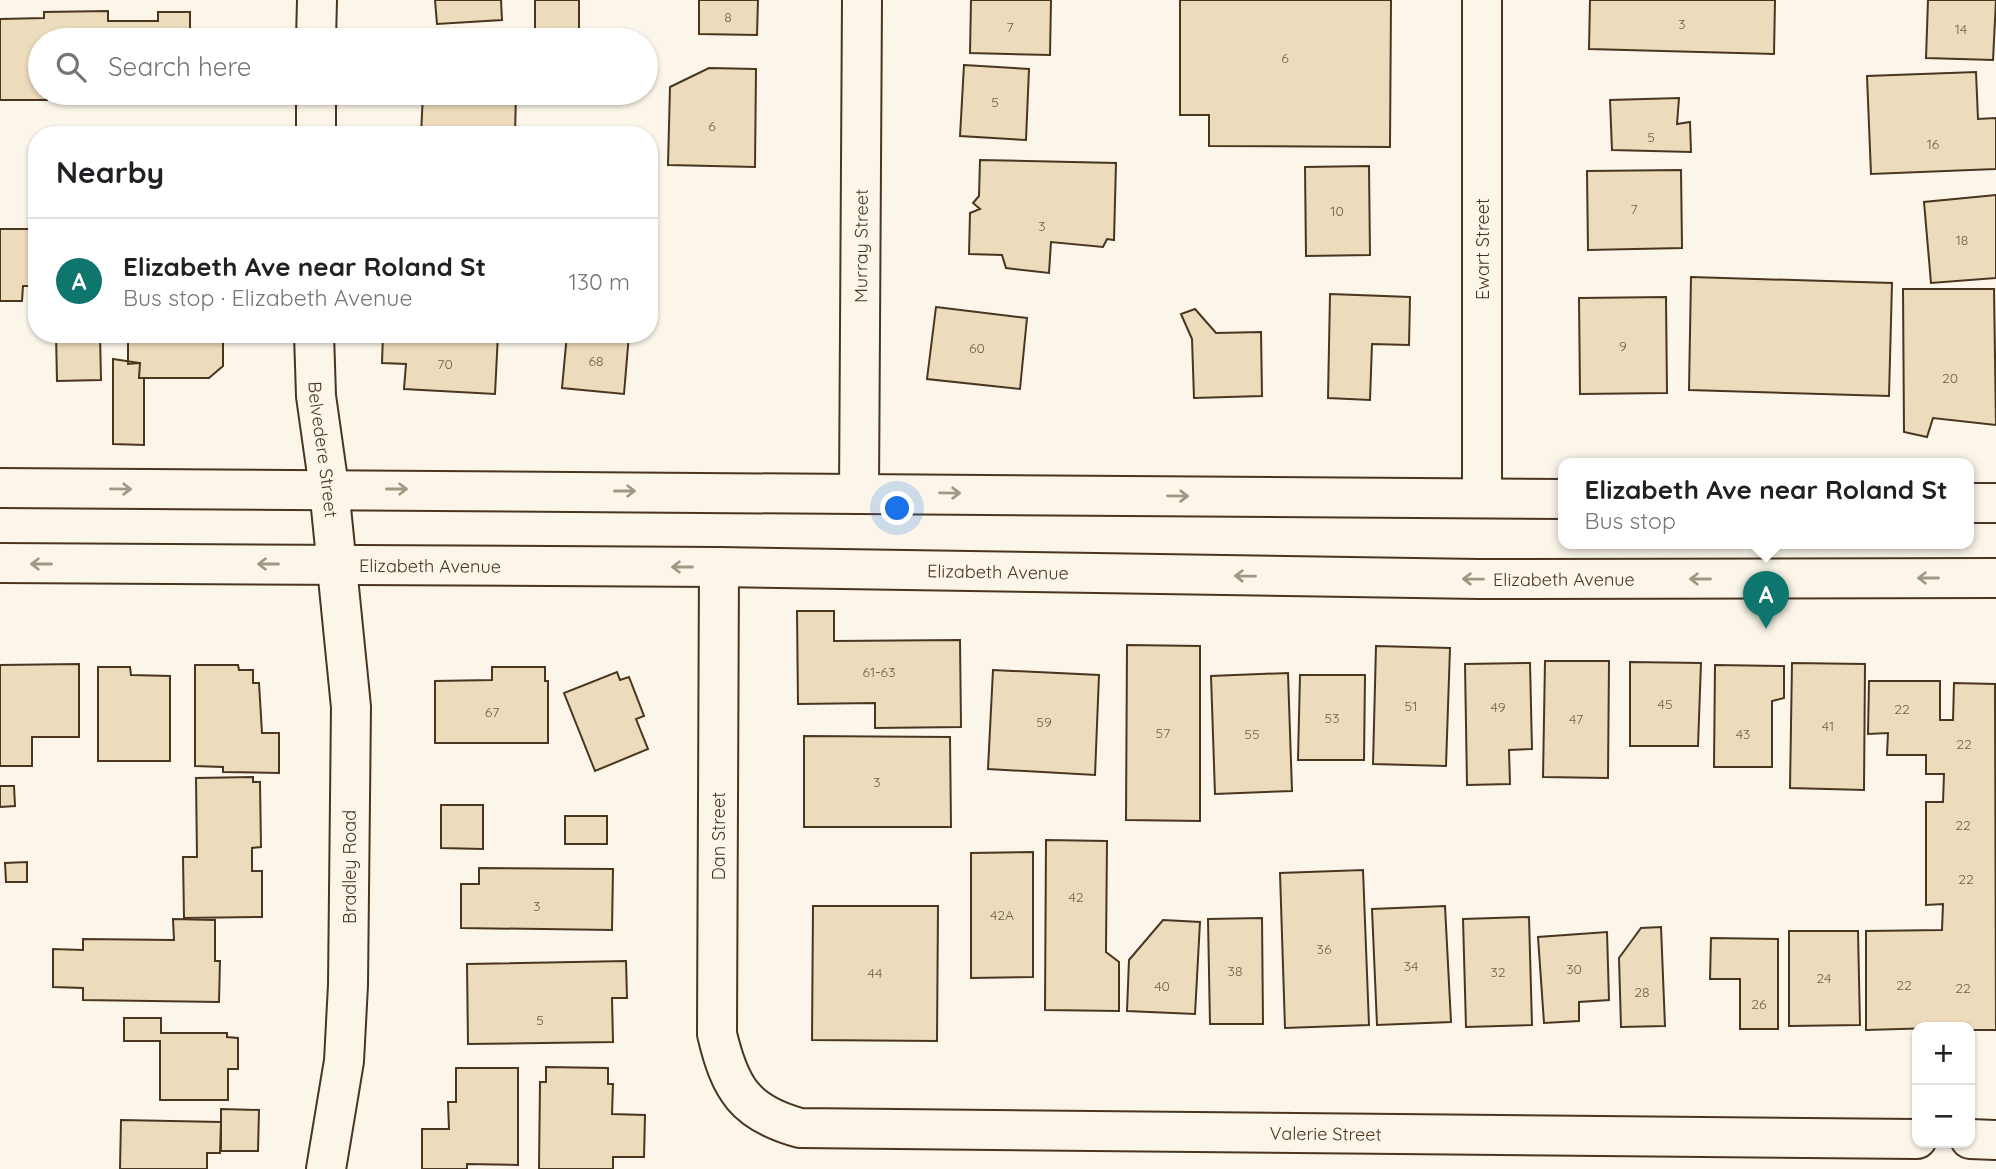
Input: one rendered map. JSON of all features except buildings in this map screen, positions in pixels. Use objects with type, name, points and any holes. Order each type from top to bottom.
[{"type":"main road","points":[[316,28],[317,0]]},
{"type":"main road","name":"Murray Street","points":[[859,493],[862,0]]},
{"type":"main road","name":"Ewart Street","points":[[1482,0],[1482,498]]},
{"type":"main road","points":[[316,105],[316,126]]},
{"type":"main road","name":"Belvedere Street","points":[[314,343],[316,396],[337,564]]},
{"type":"main road","points":[[0,488],[329,488],[1558,499]]},
{"type":"main road","points":[[1974,503],[1996,503]]},
{"type":"main road","name":"Elizabeth Avenue","points":[[0,563],[719,567],[1479,579],[1996,578]]},
{"type":"main road","name":"Bradley Road","points":[[326,1169],[344,1061],[348,985],[351,707],[337,564]]},
{"type":"main road","name":"Dan Street","points":[[719,567],[718,1034],[724,1062],[742,1100]]},
{"type":"main road","name":"Valerie Street","points":[[742,1100],[772,1121],[800,1128],[1912,1139]]},
{"type":"main road","points":[[1975,1139],[1996,1140]]},
{"type":"place","name":"Elizabeth Ave near Roland St","points":[[1766,629]]}]
